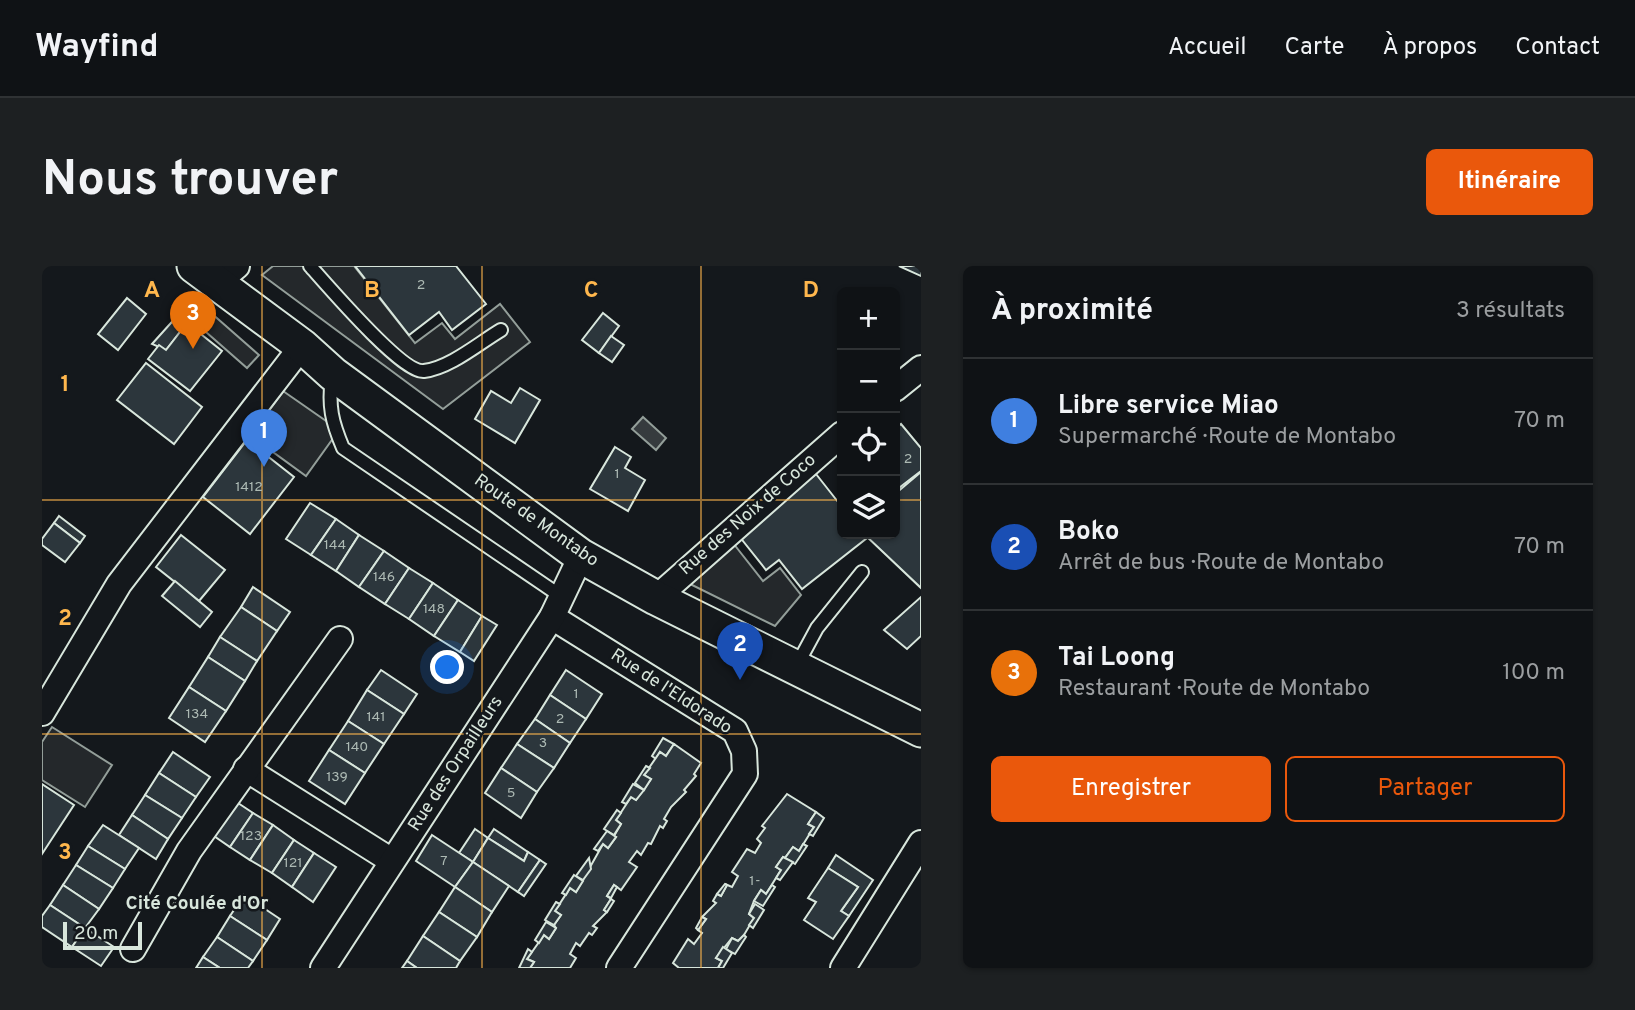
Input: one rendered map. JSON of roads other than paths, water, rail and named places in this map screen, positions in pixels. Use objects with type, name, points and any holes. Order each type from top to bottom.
[{"type":"main road","name":"Route de Montabo","points":[[216,271],[333,374],[581,556],[656,598],[918,727]]},
{"type":"street","points":[[42,713],[119,584],[302,346]]},
{"type":"street","points":[[900,385],[921,368]]},
{"type":"street","name":"Rue des Noix de Coco","points":[[656,598],[837,438]]},
{"type":"street","name":"Rue des Orpailleurs","points":[[323,968],[557,607],[581,556]]},
{"type":"street","name":"Rue de l'Eldorado","points":[[557,607],[735,731],[744,751],[745,774],[619,968]]},
{"type":"street","points":[[133,949],[189,851],[340,639]]},
{"type":"street","points":[[246,769],[393,861]]},
{"type":"street","points":[[843,968],[921,843]]},
{"type":"lane","points":[[310,266],[368,329],[413,370],[424,372],[440,366],[500,330]]},
{"type":"lane","points":[[333,374],[328,401],[330,419],[343,447],[557,607]]},
{"type":"lane","points":[[795,668],[817,628],[862,572]]},
{"type":"place","name":"Tai Loong","points":[[193,349]]},
{"type":"place","name":"Libre service Miao","points":[[264,467]]},
{"type":"place","name":"Boko","points":[[740,680]]},
{"type":"district","name":"Cité Coulée d'Or","points":[[197,904]]}]
